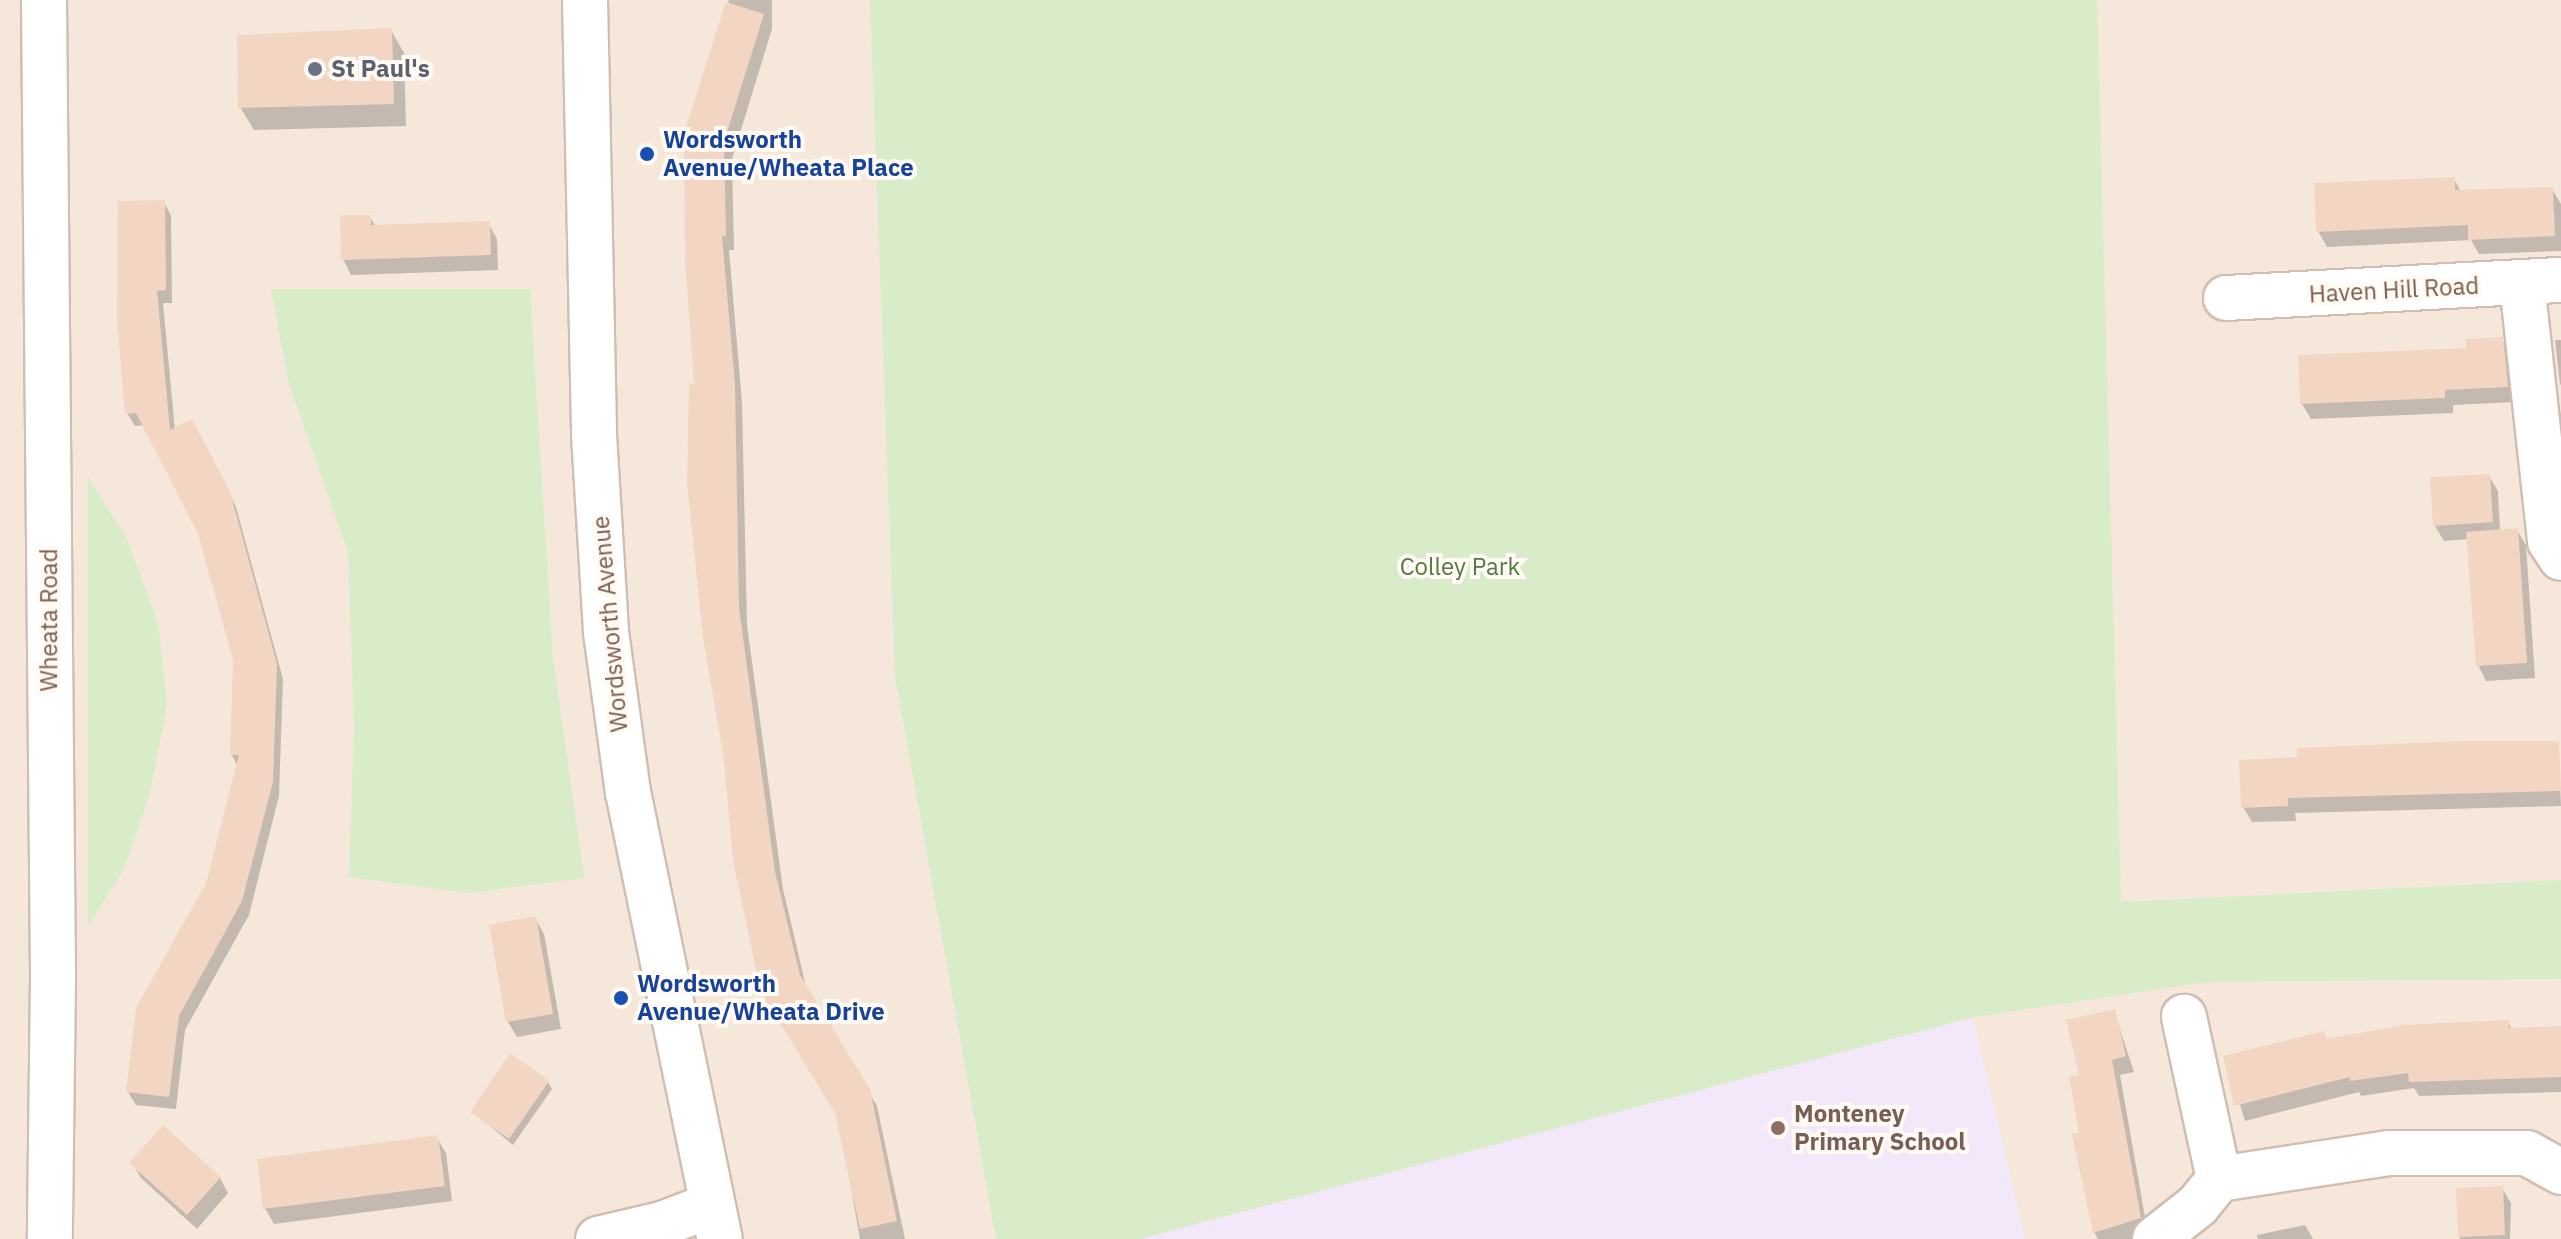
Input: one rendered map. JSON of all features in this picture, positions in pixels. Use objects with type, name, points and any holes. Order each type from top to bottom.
[{"type":"street","name":"Wheata Road","points":[[44,0],[53,978],[50,1239]]},
{"type":"street","name":"Wordsworth Avenue","points":[[585,0],[594,435],[606,632],[628,792],[716,1222]]},
{"type":"street","points":[[2541,281],[2550,541],[2561,558]]},
{"type":"street","name":"Haven Hill Road","points":[[2226,298],[2541,281]]},
{"type":"street","points":[[2184,1017],[2209,1208]]},
{"type":"street","points":[[2155,1239],[2209,1208],[2389,1153],[2496,1151],[2558,1165]]},
{"type":"street","points":[[598,1239],[662,1224],[716,1222]]},
{"type":"shaded area","points":[[0,0],[2561,0],[2561,1239],[0,1239]]},
{"type":"shaded area","name":"Monteney Primary School","points":[[1973,1017],[2025,1239],[1140,1239]]},
{"type":"green space","name":"Colley Park","points":[[870,0],[2097,0],[2121,902],[2561,880],[2561,979],[2208,982],[1974,1017],[1140,1239],[996,1239],[895,676]]},
{"type":"green space","points":[[271,289],[530,289],[553,657],[584,878],[468,893],[349,877],[354,727],[348,552],[289,384]]},
{"type":"green space","points":[[88,477],[127,539],[158,623],[167,705],[150,793],[124,869],[88,926]]},
{"type":"building","points":[[726,2],[764,14],[724,142],[726,236],[722,236],[735,385],[739,608],[775,872],[800,975],[870,1089],[897,1221],[860,1229],[835,1113],[761,992],[733,861],[724,760],[703,637],[687,483],[689,383],[694,384],[685,259],[684,133]]},
{"type":"building","name":"St Paul's","points":[[392,28],[394,104],[238,108],[237,35]]},
{"type":"building","points":[[2455,177],[2455,190],[2553,187],[2555,236],[2468,240],[2468,225],[2316,232],[2314,183]]},
{"type":"building","points":[[165,200],[166,290],[157,291],[170,430],[192,419],[230,492],[277,664],[273,782],[242,901],[179,1016],[169,1097],[126,1092],[136,1008],[206,883],[239,755],[230,755],[233,660],[198,534],[136,413],[125,414],[117,320],[118,201]]},
{"type":"building","points":[[340,215],[371,215],[371,225],[490,221],[491,255],[341,260]]},
{"type":"building","points":[[2503,337],[2508,387],[2445,390],[2445,398],[2300,404],[2298,355],[2466,348],[2466,339]]},
{"type":"building","points":[[2490,474],[2493,522],[2433,526],[2430,477]]},
{"type":"building","points":[[2518,528],[2527,663],[2476,666],[2466,532]]},
{"type":"building","points":[[2462,741],[2559,741],[2561,791],[2288,798],[2288,806],[2241,808],[2239,760],[2297,757],[2297,748]]},
{"type":"building","points":[[536,916],[553,1014],[506,1022],[489,925]]},
{"type":"building","points":[[2115,1009],[2126,1056],[2112,1060],[2141,1218],[2093,1233],[2072,1134],[2079,1133],[2069,1077],[2079,1075],[2066,1020]]},
{"type":"building","points":[[2509,1020],[2509,1028],[2561,1026],[2561,1077],[2409,1082],[2408,1073],[2350,1081],[2350,1077],[2234,1106],[2223,1056],[2324,1031],[2326,1039],[2403,1025]]},
{"type":"building","points":[[510,1053],[549,1081],[509,1139],[470,1112]]},
{"type":"building","points":[[163,1125],[221,1177],[187,1215],[129,1163]]},
{"type":"building","points":[[438,1135],[445,1186],[263,1209],[257,1159]]},
{"type":"building","points":[[2503,1186],[2505,1235],[2458,1237],[2456,1188]]},
{"type":"place","name":"St Paul's","points":[[315,69]]},
{"type":"place","name":"Wordsworth Avenue/Wheata Place","points":[[647,154]]},
{"type":"place","name":"Wordsworth Avenue/Wheata Drive","points":[[621,998]]},
{"type":"place","name":"Monteney Primary School","points":[[1778,1128]]}]
